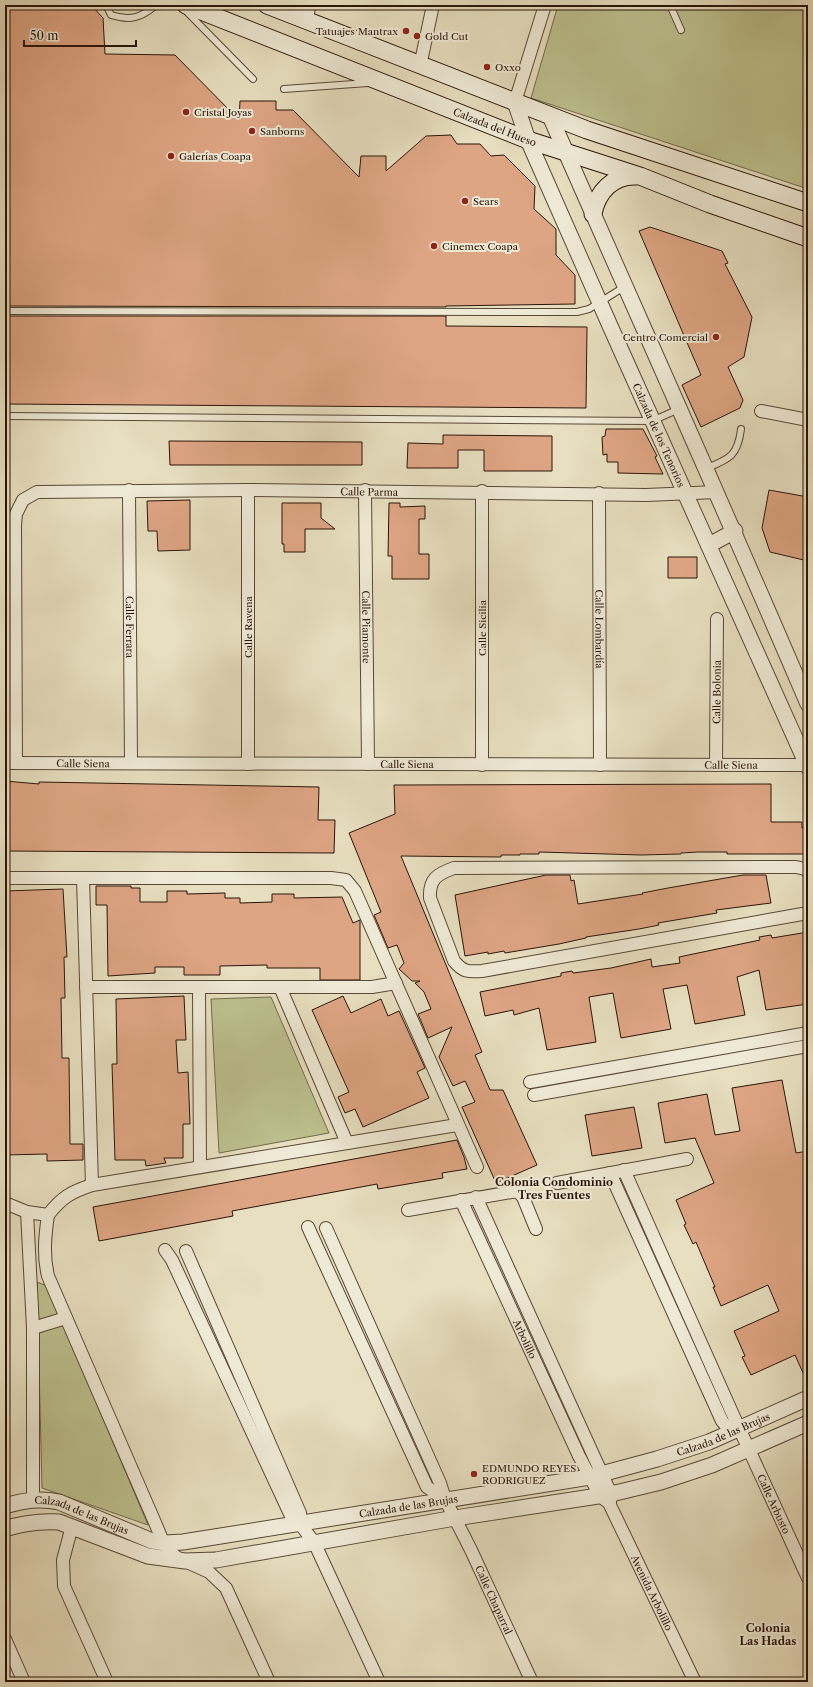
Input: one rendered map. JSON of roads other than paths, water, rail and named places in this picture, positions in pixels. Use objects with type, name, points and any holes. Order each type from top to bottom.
[{"type":"main road","name":"Calzada del Hueso","points":[[186,5],[528,140],[566,154],[640,176],[710,204],[808,238]]},
{"type":"main road","points":[[276,7],[308,13],[420,66],[550,116],[808,203]]},
{"type":"main road","points":[[593,214],[598,197],[609,184],[624,177],[640,176]]},
{"type":"street","points":[[420,66],[433,5]]},
{"type":"street","points":[[514,102],[545,5]]},
{"type":"street","name":"Calzada de los Tenorios","points":[[514,102],[528,140],[652,421],[808,766]]},
{"type":"street","points":[[550,116],[624,287],[707,468],[808,704]]},
{"type":"street","points":[[762,411],[808,420]]},
{"type":"street","name":"Calle Parma","points":[[11,763],[16,514],[22,500],[37,492],[129,490],[365,490],[685,494],[717,492]]},
{"type":"street","name":"Calle Ferrara","points":[[129,490],[131,763]]},
{"type":"street","name":"Calle Ravena","points":[[248,490],[248,764]]},
{"type":"street","name":"Calle Piamonte","points":[[365,490],[368,764]]},
{"type":"street","name":"Calle Sicilia","points":[[482,491],[482,765]]},
{"type":"street","name":"Calle Lombardía","points":[[599,493],[600,765]]},
{"type":"street","points":[[709,545],[735,532]]},
{"type":"street","name":"Calle Bolonia","points":[[716,765],[717,619]]},
{"type":"street","name":"Calle Siena","points":[[11,763],[808,766]]},
{"type":"street","points":[[808,872],[805,869],[796,867],[454,868],[442,872],[433,880],[430,888],[430,898],[454,961],[460,968],[467,972],[482,971],[808,913]]},
{"type":"street","points":[[5,878],[331,878],[346,880],[355,891],[457,1125],[477,1167]]},
{"type":"street","points":[[83,878],[92,1185]]},
{"type":"street","points":[[86,987],[372,987],[396,983]]},
{"type":"street","points":[[199,987],[200,1167]]},
{"type":"street","points":[[280,987],[347,1143]]},
{"type":"street","points":[[530,1082],[808,1033]]},
{"type":"street","points":[[534,1095],[808,1046]]},
{"type":"street","points":[[269,1682],[226,1588],[209,1572],[185,1561],[169,1550],[156,1525],[48,1276],[44,1260],[48,1215],[60,1200],[75,1190],[92,1185],[457,1125]]},
{"type":"street","points":[[557,1183],[687,1159]]},
{"type":"street","name":"Calle Arbusto","points":[[624,1170],[748,1449],[808,1578]]},
{"type":"street","points":[[610,1173],[722,1421],[727,1427],[739,1429]]},
{"type":"street","points":[[408,1210],[517,1191],[524,1198],[536,1229]]},
{"type":"street","name":"Arbolillo","points":[[476,1197],[596,1476]]},
{"type":"street","name":"Arbolillo","points":[[461,1200],[579,1456],[596,1476]]},
{"type":"street","points":[[5,1203],[28,1212],[48,1215]]},
{"type":"street","points":[[28,1212],[33,1328],[33,1500]]},
{"type":"street","points":[[308,1227],[427,1487],[445,1500]]},
{"type":"street","points":[[326,1228],[440,1483],[445,1500]]},
{"type":"street","points":[[165,1250],[172,1260],[291,1516],[300,1524],[314,1542],[379,1682]]},
{"type":"street","points":[[186,1251],[300,1513],[300,1524]]},
{"type":"street","points":[[33,1328],[66,1318]]},
{"type":"street","name":"Calzada de las Brujas","points":[[5,1506],[33,1500],[46,1499],[59,1502],[127,1532],[152,1541],[165,1543],[183,1542],[596,1476],[710,1442],[808,1398]]},
{"type":"street","name":"Calzada de las Brujas","points":[[5,1529],[25,1523],[45,1521],[59,1522],[148,1556],[185,1561],[216,1560],[455,1518],[607,1498],[712,1465],[808,1423]]},
{"type":"street","name":"Avenida Arbolillo","points":[[596,1476],[695,1682]]},
{"type":"street","name":"Calle Chaparral","points":[[445,1500],[471,1550],[532,1682]]},
{"type":"street","points":[[72,1526],[63,1560],[64,1586],[107,1682]]},
{"type":"street","points":[[5,1639],[24,1682]]},
{"type":"lane","points":[[106,5],[111,15],[125,19],[145,14],[156,5]]},
{"type":"lane","points":[[179,5],[253,79]]},
{"type":"lane","points":[[670,5],[681,30]]},
{"type":"lane","points":[[284,89],[380,82]]},
{"type":"lane","points":[[5,311],[577,312],[589,309],[624,287]]},
{"type":"lane","points":[[5,416],[652,421],[679,409]]},
{"type":"lane","points":[[707,468],[732,457],[740,444],[742,429]]},
{"type":"place","name":"Tatuajes Mantrax","points":[[406,31]]},
{"type":"place","name":"Gold Cut","points":[[417,36]]},
{"type":"place","name":"Oxxo","points":[[487,67]]},
{"type":"place","name":"Cristal Joyas","points":[[186,112]]},
{"type":"place","name":"Sanborns","points":[[252,131]]},
{"type":"place","name":"Galerías Coapa","points":[[171,156]]},
{"type":"place","name":"Sears","points":[[465,201]]},
{"type":"place","name":"Cinemex Coapa","points":[[434,246]]},
{"type":"place","name":"Centro Comercial","points":[[716,337]]},
{"type":"place","name":"EDMUNDO REYES RODRIGUEZ","points":[[474,1474]]},
{"type":"district","name":"Colonia Condominio Tres Fuentes","points":[[554,1188]]},
{"type":"district","name":"Colonia Las Hadas","points":[[768,1634]]}]
